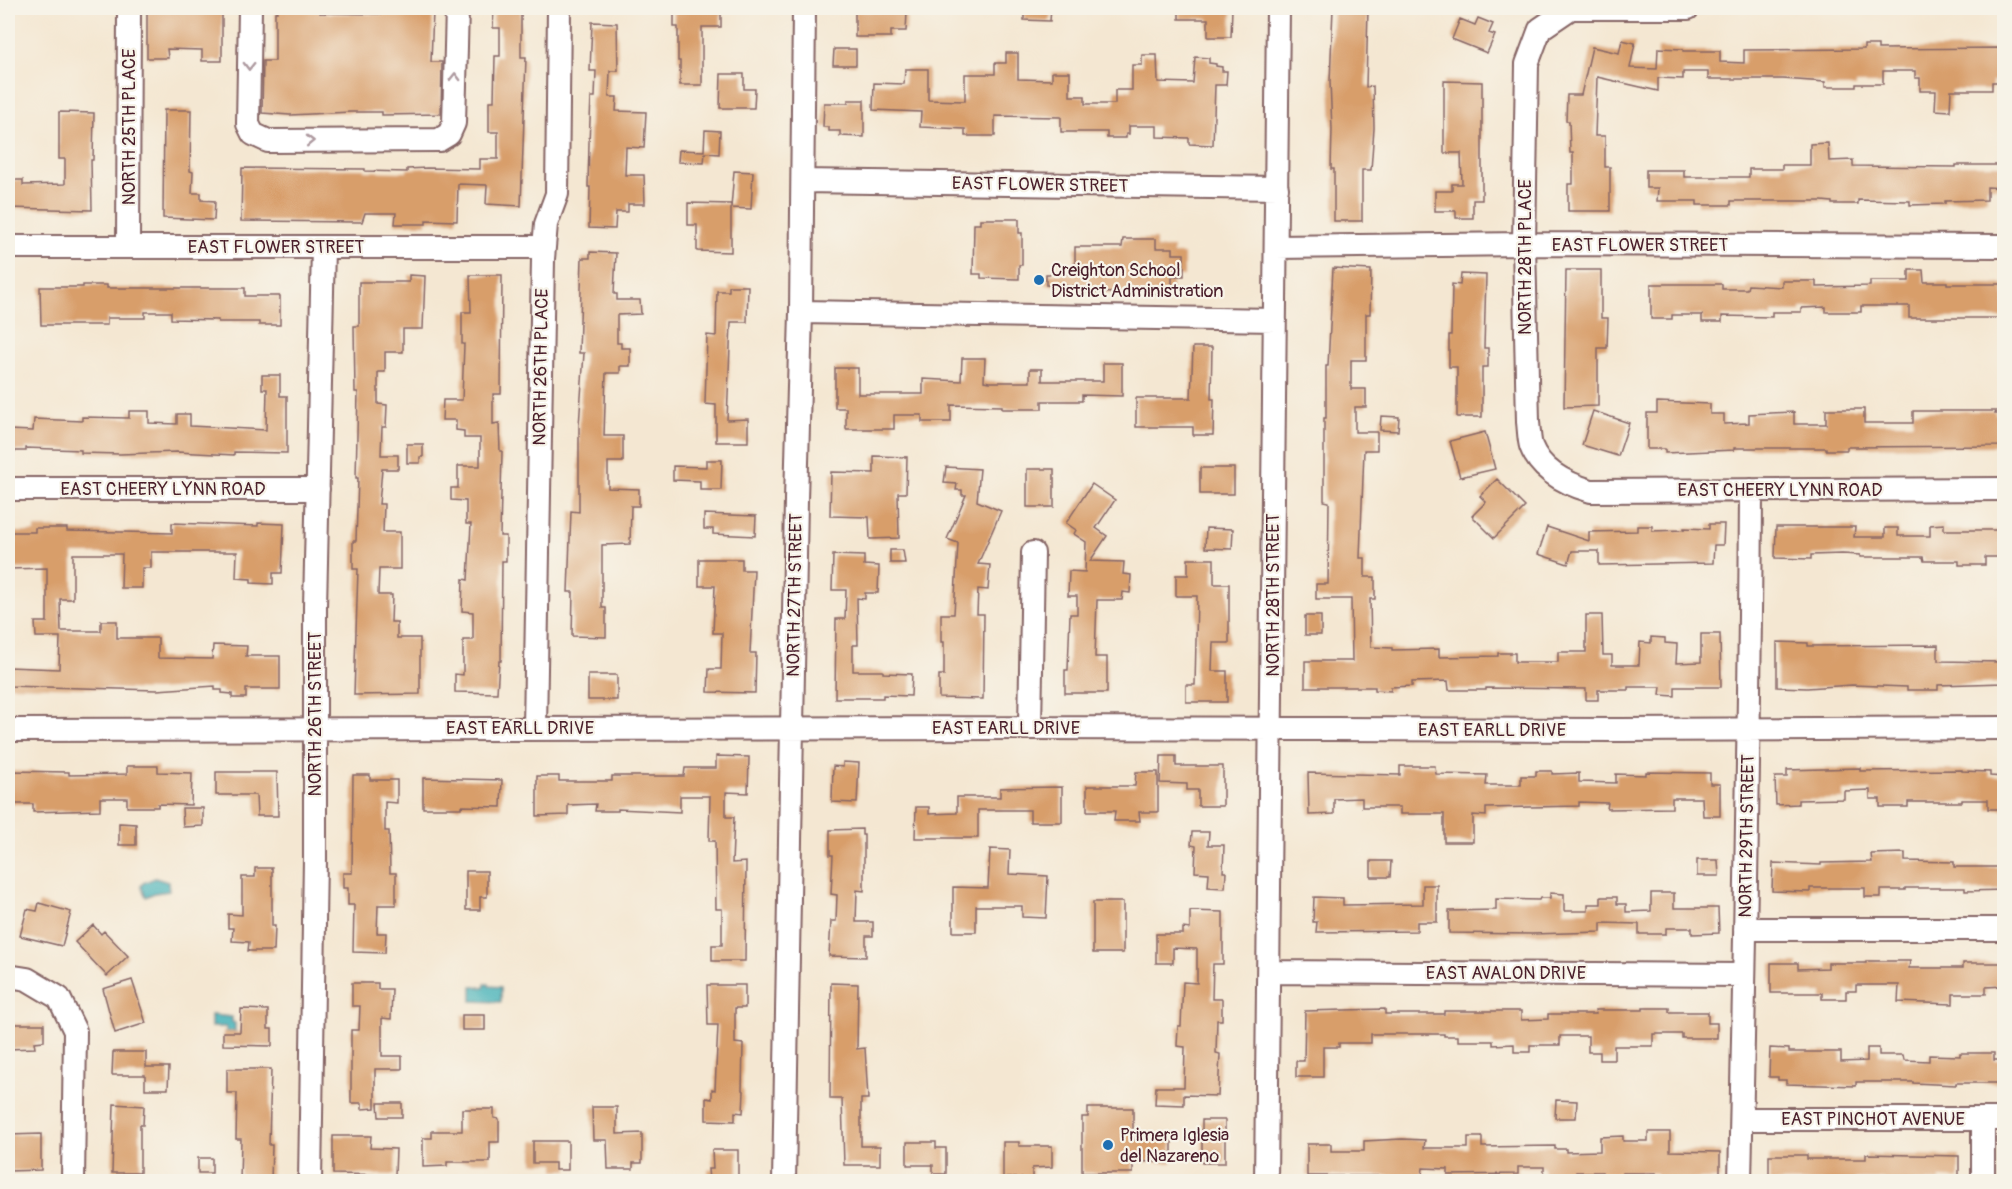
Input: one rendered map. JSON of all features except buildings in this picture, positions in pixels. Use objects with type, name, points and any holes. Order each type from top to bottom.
[{"type":"street","name":"NORTH 25TH PLACE","points":[[128,246],[129,8]]},
{"type":"street","points":[[250,8],[249,124],[253,134],[268,141],[439,140],[449,134],[454,123],[457,8]]},
{"type":"street","name":"NORTH 26TH PLACE","points":[[535,728],[544,246],[546,224],[557,194],[560,8]]},
{"type":"street","name":"NORTH 27TH STREET","points":[[784,1182],[794,728],[804,8]]},
{"type":"street","name":"NORTH 28TH STREET","points":[[1266,1182],[1278,8]]},
{"type":"street","name":"NORTH 28TH PLACE","points":[[1557,478],[1531,447],[1528,422],[1524,244],[1527,64],[1540,29],[1571,8],[1688,8]]},
{"type":"street","name":"EAST FLOWER STREET","points":[[803,181],[1277,188]]},
{"type":"street","name":"EAST FLOWER STREET","points":[[1276,247],[1524,244],[2004,246]]},
{"type":"street","name":"EAST FLOWER STREET","points":[[8,247],[544,246]]},
{"type":"street","name":"NORTH 26TH STREET","points":[[310,1182],[323,247]]},
{"type":"street","points":[[801,312],[1275,320]]},
{"type":"street","name":"EAST CHEERY LYNN ROAD","points":[[1557,478],[1592,491],[2004,489]]},
{"type":"street","name":"EAST CHEERY LYNN ROAD","points":[[8,489],[318,489]]},
{"type":"street","name":"NORTH 29TH STREET","points":[[1740,1182],[1750,729],[1751,490]]},
{"type":"street","points":[[1030,728],[1033,553]]},
{"type":"street","name":"EAST EARLL DRIVE","points":[[8,730],[2004,728]]},
{"type":"street","points":[[1745,929],[2004,928]]},
{"type":"street","name":"EAST AVALON DRIVE","points":[[1269,972],[1744,975]]},
{"type":"street","points":[[8,976],[27,979],[59,998],[75,1031],[73,1182]]},
{"type":"street","name":"EAST PINCHOT AVENUE","points":[[1742,1119],[1994,1119]]},
{"type":"street","points":[[1983,1182],[1994,1119]]},
{"type":"water","points":[[155,878],[168,882],[169,891],[154,893],[146,897],[141,886]]},
{"type":"water","points":[[485,984],[501,987],[501,1002],[472,1001],[472,987],[485,987]]},
{"type":"water","points":[[211,1015],[232,1017],[235,1032],[226,1032],[226,1027],[211,1027]]},
{"type":"place","name":"Creighton School District Administration","points":[[1039,280]]},
{"type":"place","name":"Primera Iglesia del Nazareno","points":[[1108,1145]]}]
